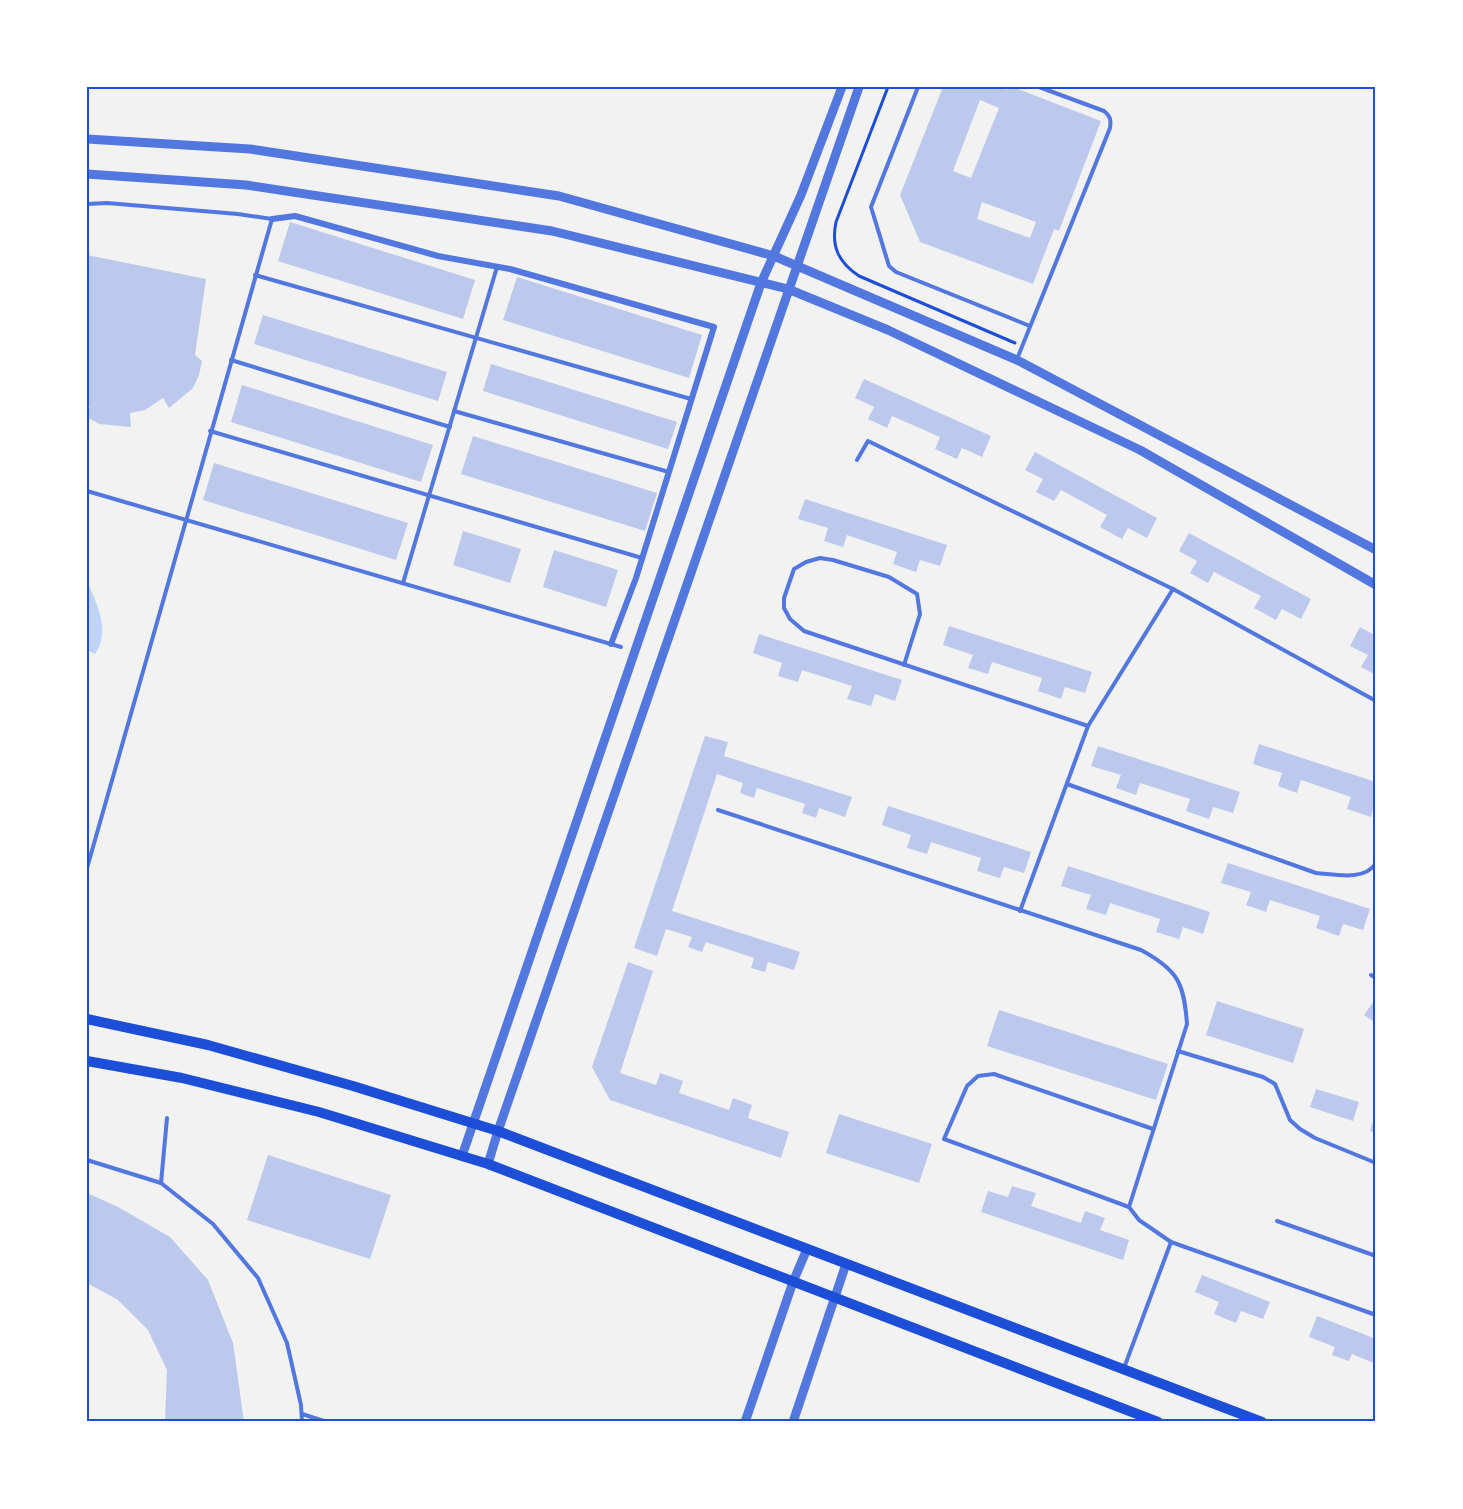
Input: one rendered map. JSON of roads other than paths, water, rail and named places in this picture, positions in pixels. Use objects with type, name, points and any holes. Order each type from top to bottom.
[{"type":"main road","points":[[87,1019],[208,1045],[353,1086],[498,1131],[1262,1422]]},
{"type":"main road","points":[[87,1061],[182,1078],[319,1112],[488,1164],[1158,1422]]},
{"type":"street","points":[[462,1156],[761,283],[801,195],[843,87]]},
{"type":"street","points":[[488,1164],[859,87]]},
{"type":"street","points":[[87,139],[249,149],[559,196],[774,256],[1017,360],[1376,550]]},
{"type":"street","points":[[87,174],[246,184],[552,231],[788,289],[888,330],[1140,450],[1376,585]]},
{"type":"street","points":[[272,219],[295,216],[438,256],[497,266],[714,327],[642,558],[611,644]]},
{"type":"street","points":[[746,1422],[793,1282],[807,1249]]},
{"type":"street","points":[[793,1422],[846,1264]]},
{"type":"lane","points":[[918,87],[871,207],[886,260],[896,272],[1030,326]]},
{"type":"lane","points":[[1017,360],[1111,121],[1104,111],[1039,87]]},
{"type":"lane","points":[[87,204],[106,203],[272,219],[87,868]]},
{"type":"lane","points":[[403,583],[497,266]]},
{"type":"lane","points":[[255,276],[691,399]]},
{"type":"lane","points":[[231,360],[450,427]]},
{"type":"lane","points":[[454,411],[669,472]]},
{"type":"lane","points":[[210,431],[642,558]]},
{"type":"lane","points":[[857,460],[868,441],[1173,590],[1376,701]]},
{"type":"lane","points":[[87,491],[621,647]]},
{"type":"lane","points":[[904,665],[920,615],[917,594],[889,577],[833,560],[820,558],[794,569],[784,598],[784,609],[790,619],[804,631],[904,665],[1088,726]]},
{"type":"lane","points":[[1020,911],[1088,726],[1173,590]]},
{"type":"lane","points":[[1067,784],[1316,873],[1352,876],[1373,868],[1376,863]]},
{"type":"lane","points":[[718,810],[1141,950],[1161,961],[1179,981],[1185,996],[1187,1024],[1129,1207]]},
{"type":"lane","points":[[1371,975],[1376,978]]},
{"type":"lane","points":[[1178,1051],[1263,1077],[1275,1084],[1290,1120],[1300,1129],[1315,1138],[1376,1163]]},
{"type":"lane","points":[[1153,1129],[994,1074],[978,1076],[967,1086],[944,1139],[1129,1207],[1139,1220],[1171,1242],[1376,1315]]},
{"type":"lane","points":[[161,1183],[167,1118]]},
{"type":"lane","points":[[87,1160],[161,1183],[213,1224],[258,1278],[287,1343],[302,1422]]},
{"type":"lane","points":[[1277,1221],[1376,1256]]},
{"type":"lane","points":[[1124,1369],[1171,1242]]},
{"type":"lane","points":[[301,1413],[327,1422]]},
{"type":"water","points":[[87,581],[98,608],[102,627],[100,645],[95,654],[87,650]]}]
